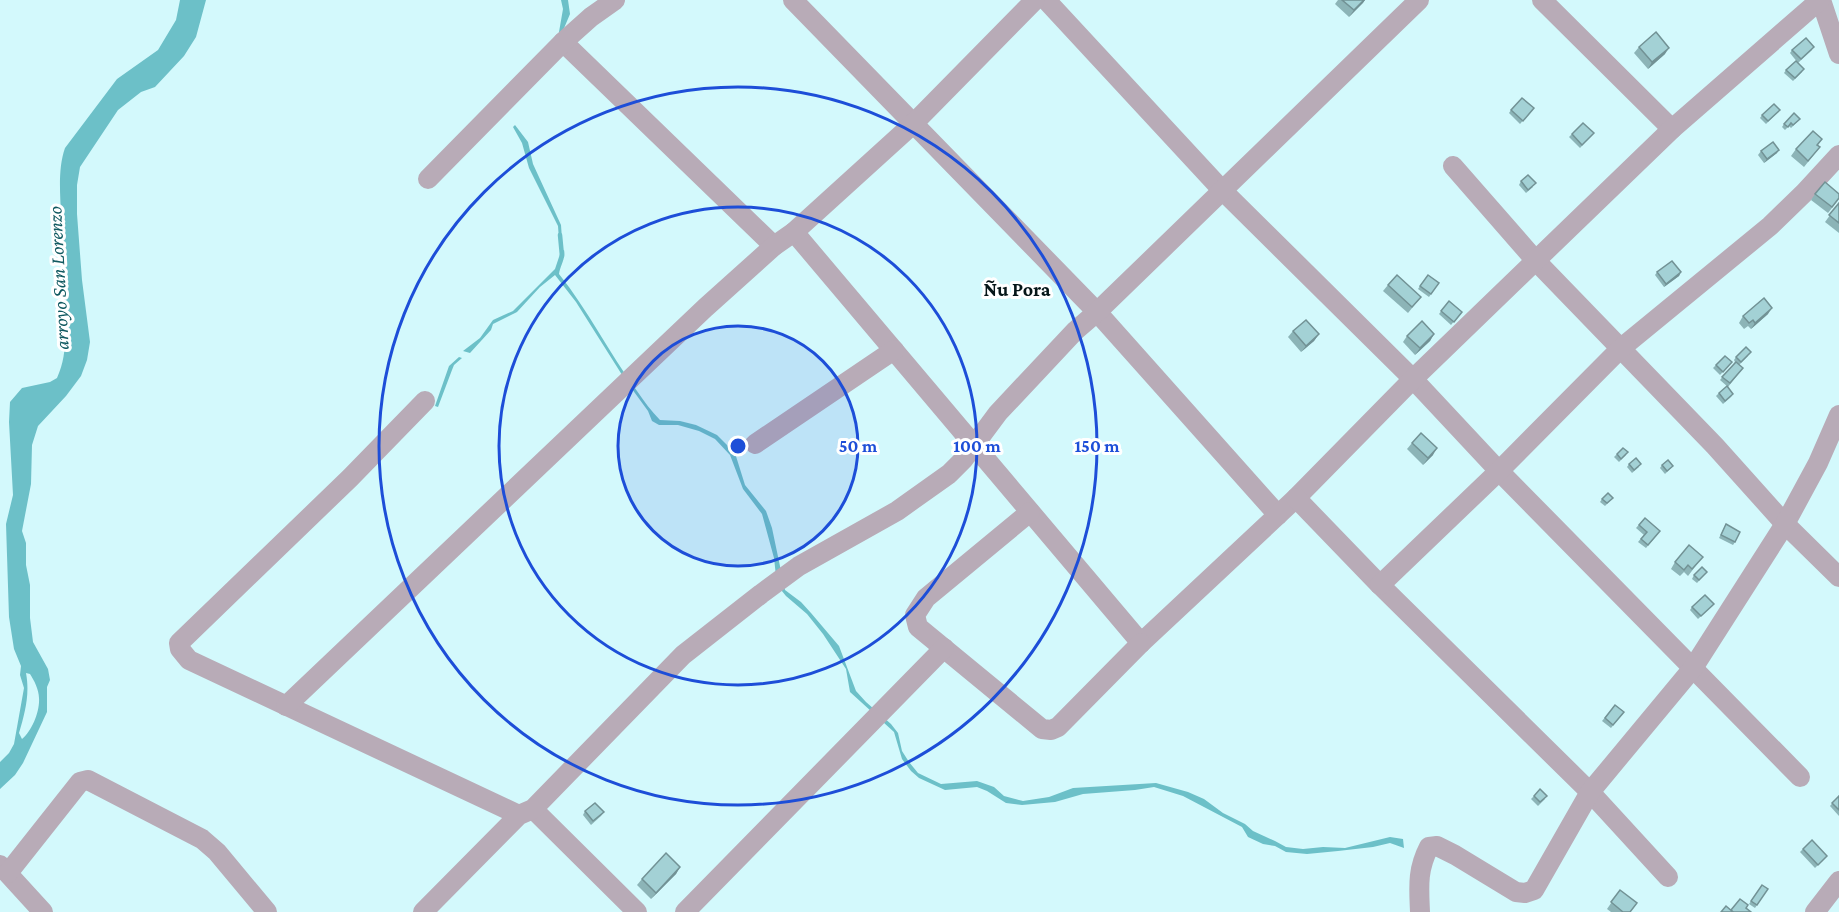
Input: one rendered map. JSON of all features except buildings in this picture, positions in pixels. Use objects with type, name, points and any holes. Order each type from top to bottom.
[{"type":"street","points":[[428,179],[563,42],[591,17],[615,0]]},
{"type":"street","points":[[793,0],[1097,312],[1278,514]]},
{"type":"street","points":[[286,706],[705,308],[774,246],[795,231],[913,124],[1035,0]]},
{"type":"street","points":[[1046,0],[1222,190],[1413,379],[1499,471],[1800,777]]},
{"type":"street","points":[[423,912],[683,655],[799,566],[897,511],[963,460],[998,413],[1075,331],[1419,0]]},
{"type":"street","points":[[1542,0],[1672,129]]},
{"type":"street","points":[[1030,512],[926,598],[915,615],[918,627],[1042,729],[1051,730],[1058,727],[1141,643],[1296,498],[1413,379],[1672,129],[1820,0],[1839,54]]},
{"type":"street","points":[[563,42],[774,246]]},
{"type":"street","points":[[1380,585],[1499,471],[1620,349],[1770,226],[1839,155]]},
{"type":"street","points":[[1453,166],[1536,261],[1715,446],[1785,524],[1839,577]]},
{"type":"street","points":[[795,231],[1141,643]]},
{"type":"street","points":[[755,444],[894,350]]},
{"type":"street","points":[[425,401],[350,478],[179,644],[180,649],[189,660],[286,706],[526,812],[637,912]]},
{"type":"street","points":[[1420,912],[1419,876],[1429,847],[1437,846],[1516,892],[1525,893],[1534,890],[1590,792],[1693,668],[1785,524],[1818,463],[1839,416]]},
{"type":"street","points":[[1296,498],[1380,585],[1590,792],[1668,877]]},
{"type":"street","points":[[684,912],[944,648]]},
{"type":"street","points":[[43,912],[4,869],[80,782],[88,780],[202,839],[217,852],[267,912]]},
{"type":"street","points":[[1815,912],[1839,881]]},
{"type":"water","points":[[180,0],[206,0],[196,37],[184,56],[155,87],[141,92],[118,110],[80,167],[77,185],[77,214],[90,342],[81,376],[38,426],[32,445],[31,484],[22,531],[26,543],[33,642],[48,669],[50,680],[47,687],[47,712],[23,763],[15,775],[0,789],[0,762],[14,744],[24,688],[9,617],[6,524],[13,495],[10,402],[22,388],[50,382],[57,378],[63,360],[65,333],[60,172],[63,156],[65,148],[117,79],[158,50],[176,20]],"holes":[[[26,673],[30,674],[37,688],[39,703],[32,726],[22,739],[19,733],[27,696]]]},
{"type":"water","points":[[561,0],[568,0],[570,14],[562,33],[559,32],[563,9]]},
{"type":"water","points":[[515,125],[528,142],[533,164],[561,225],[562,239],[559,240],[558,226],[529,168],[522,143],[513,127]]},
{"type":"water","points":[[564,250],[559,274],[627,377],[654,413],[660,420],[696,425],[717,435],[735,453],[745,485],[766,511],[772,528],[785,590],[801,602],[839,646],[856,691],[898,733],[902,751],[918,773],[941,784],[977,781],[994,787],[1004,796],[1023,801],[1049,797],[1073,788],[1156,783],[1204,799],[1253,831],[1286,847],[1345,848],[1390,837],[1403,839],[1404,848],[1390,843],[1307,854],[1286,852],[1248,837],[1242,827],[1183,796],[1154,787],[1083,794],[1055,802],[1022,805],[1006,803],[977,787],[945,790],[919,778],[902,759],[894,732],[850,692],[846,669],[823,634],[807,614],[777,585],[774,558],[762,514],[743,489],[730,455],[715,439],[699,431],[678,425],[659,425],[652,421],[648,411],[624,378],[576,302],[555,275],[540,287],[517,312],[493,324],[491,330],[470,353],[463,351],[480,338],[493,320],[513,311],[555,269],[561,251]]},
{"type":"water","points":[[459,357],[462,358],[454,365],[438,407],[435,406],[449,366]]},
{"type":"waterway","points":[[560,235],[562,256]]},
{"type":"district","name":"Ñu Pora","points":[[1017,289]]},
{"type":"water label","name":"arroyo San Lorenzo","points":[[58,278]]}]
